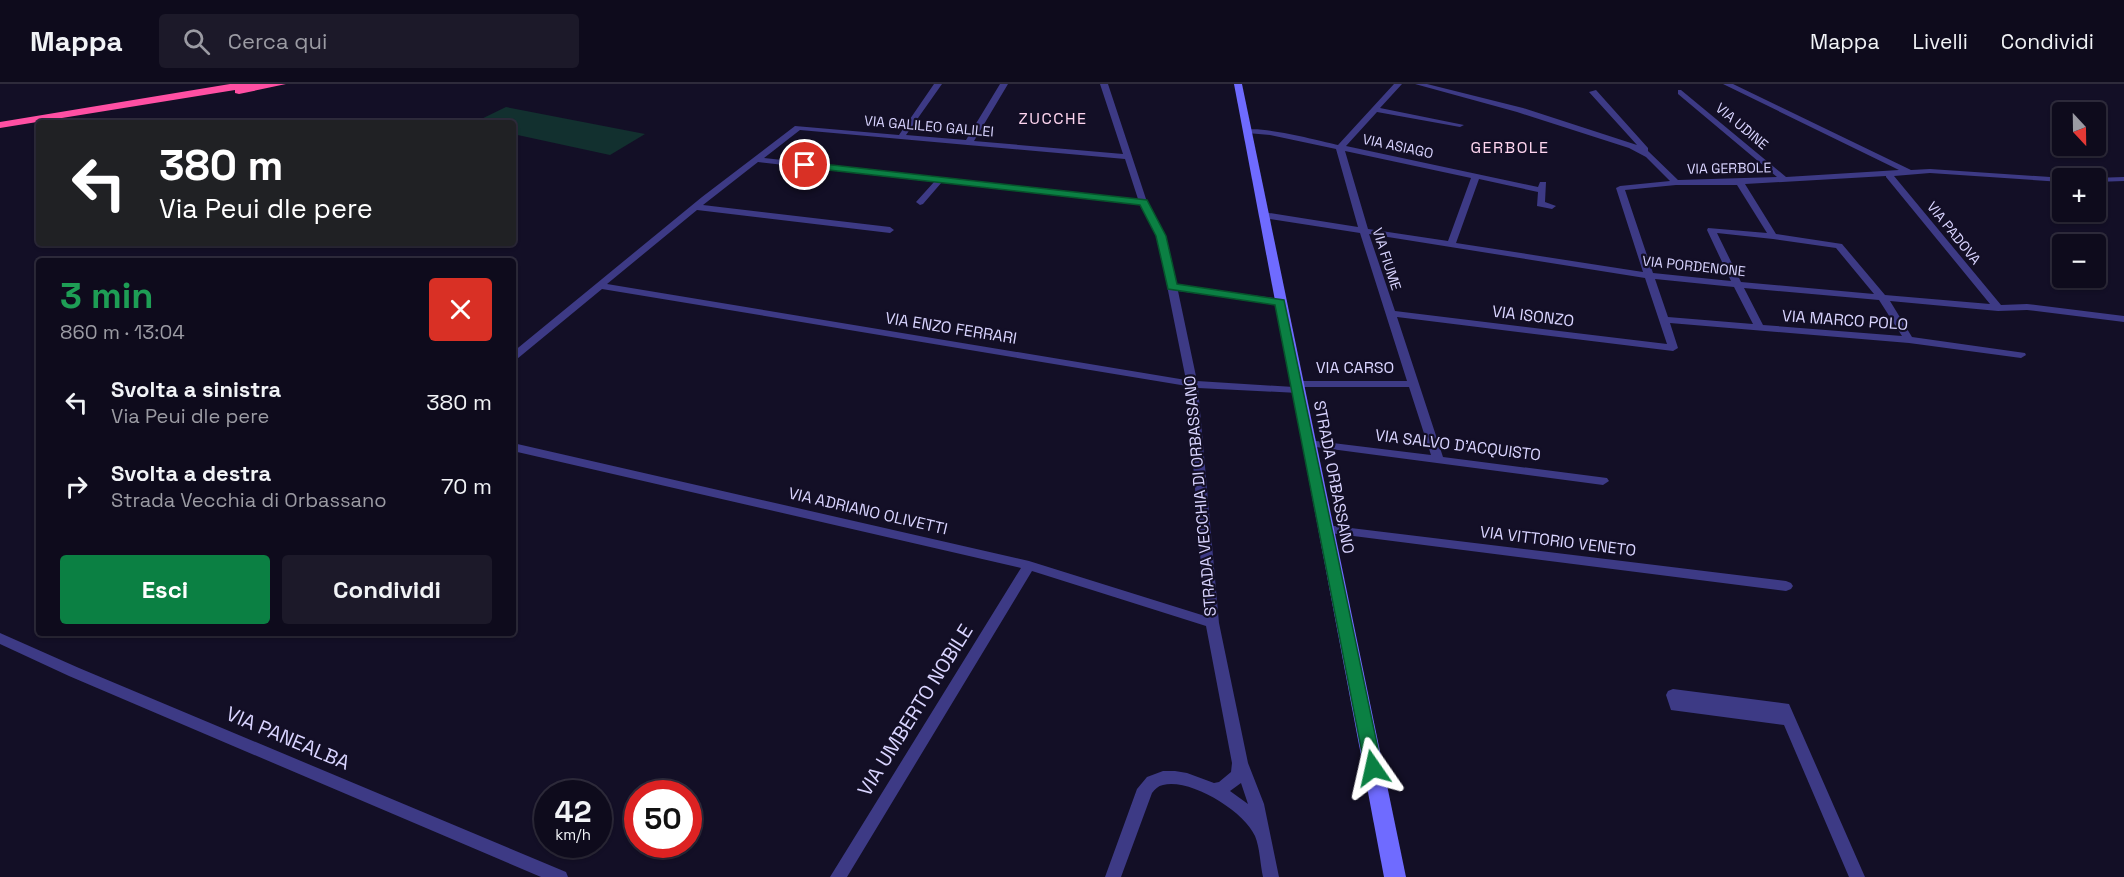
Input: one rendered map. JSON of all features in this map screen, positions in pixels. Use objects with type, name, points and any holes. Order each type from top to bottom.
[{"type":"highway","points":[[0,125],[249,84]]},
{"type":"highway","points":[[63,120],[281,84]]},
{"type":"highway","points":[[0,130],[36,124]]},
{"type":"main road","name":"STRADA ORBASSANO","points":[[1238,84],[1395,877]]},
{"type":"street","points":[[901,138],[938,84]]},
{"type":"street","points":[[968,144],[1005,84]]},
{"type":"street","name":"STRADA VECCHIA DI ORBASSANO","points":[[1104,84],[1143,202],[1161,236],[1172,287],[1192,384],[1212,624],[1240,763],[1246,774],[1260,821],[1271,877]]},
{"type":"street","points":[[1341,148],[1398,84]]},
{"type":"street","name":"VIA GERBOLE","points":[[1419,84],[1594,133],[1649,155],[1676,183],[1785,180],[1940,171],[2052,179]]},
{"type":"street","points":[[1727,84],[1911,172]]},
{"type":"street","points":[[1593,92],[1649,155]]},
{"type":"street","name":"VIA UDINE","points":[[1682,92],[1785,180]]},
{"type":"street","points":[[1374,110],[1460,125]]},
{"type":"street","name":"VIA GALILEO GALILEI","points":[[760,160],[798,128],[1129,157]]},
{"type":"street","name":"VIA ASIAGO","points":[[1247,131],[1270,133],[1476,176],[1542,187],[1540,204],[1552,206]]},
{"type":"street","name":"VIA FIUME","points":[[1341,148],[1364,232],[1438,459]]},
{"type":"street","points":[[516,355],[696,207],[760,160],[1143,202]]},
{"type":"street","name":"VIA PADOVA","points":[[1888,175],[1998,308]]},
{"type":"street","points":[[1451,245],[1476,176]]},
{"type":"street","points":[[2106,180],[2124,179]]},
{"type":"street","points":[[920,202],[940,180]]},
{"type":"street","points":[[1740,182],[1773,236]]},
{"type":"street","points":[[1666,320],[1620,188],[1676,183]]},
{"type":"street","points":[[696,207],[890,231]]},
{"type":"street","name":"VIA PORDENONE","points":[[1263,215],[1650,276],[1998,308],[2026,307],[2124,319]]},
{"type":"street","points":[[1760,329],[1711,230],[1839,246],[1883,298],[1909,340]]},
{"type":"street","name":"VIA ENZO FERRARI","points":[[601,286],[1192,384],[1298,387]]},
{"type":"street","points":[[1172,287],[1281,302]]},
{"type":"street","name":"VIA ISONZO","points":[[1390,313],[1673,348],[1666,320]]},
{"type":"street","name":"VIA MARCO POLO","points":[[1666,320],[1909,340],[2021,355]]},
{"type":"street","name":"VIA CARSO","points":[[1298,387],[1413,384]]},
{"type":"street","name":"VIA SALVO D'ACQUISTO","points":[[1308,443],[1603,481]]},
{"type":"street","name":"VIA ADRIANO OLIVETTI","points":[[516,448],[1029,565],[1212,624]]},
{"type":"street","name":"VIA VITTORIO VENETO","points":[[1326,530],[1786,586]]},
{"type":"street","name":"VIA UMBERTO NOBILE","points":[[838,877],[1029,565]]},
{"type":"street","name":"VIA PANEALBA","points":[[0,638],[74,672],[560,877]]},
{"type":"street","points":[[1789,720],[1677,706],[1673,695],[1784,708],[1857,877]]},
{"type":"street","points":[[1211,790],[1229,784],[1239,775],[1240,763]]},
{"type":"street","points":[[1113,877],[1148,785],[1166,777],[1176,777],[1211,790],[1241,808],[1260,830]]},
{"type":"green space","points":[[506,107],[645,134],[610,155],[516,135],[516,120],[479,120]]},
{"type":"district","name":"ZUCCHE","points":[[1053,118]]},
{"type":"district","name":"GERBOLE","points":[[1510,147]]},
{"type":"route","points":[[805,165],[1143,202],[1161,236],[1172,287],[1281,302],[1373,768]]}]
